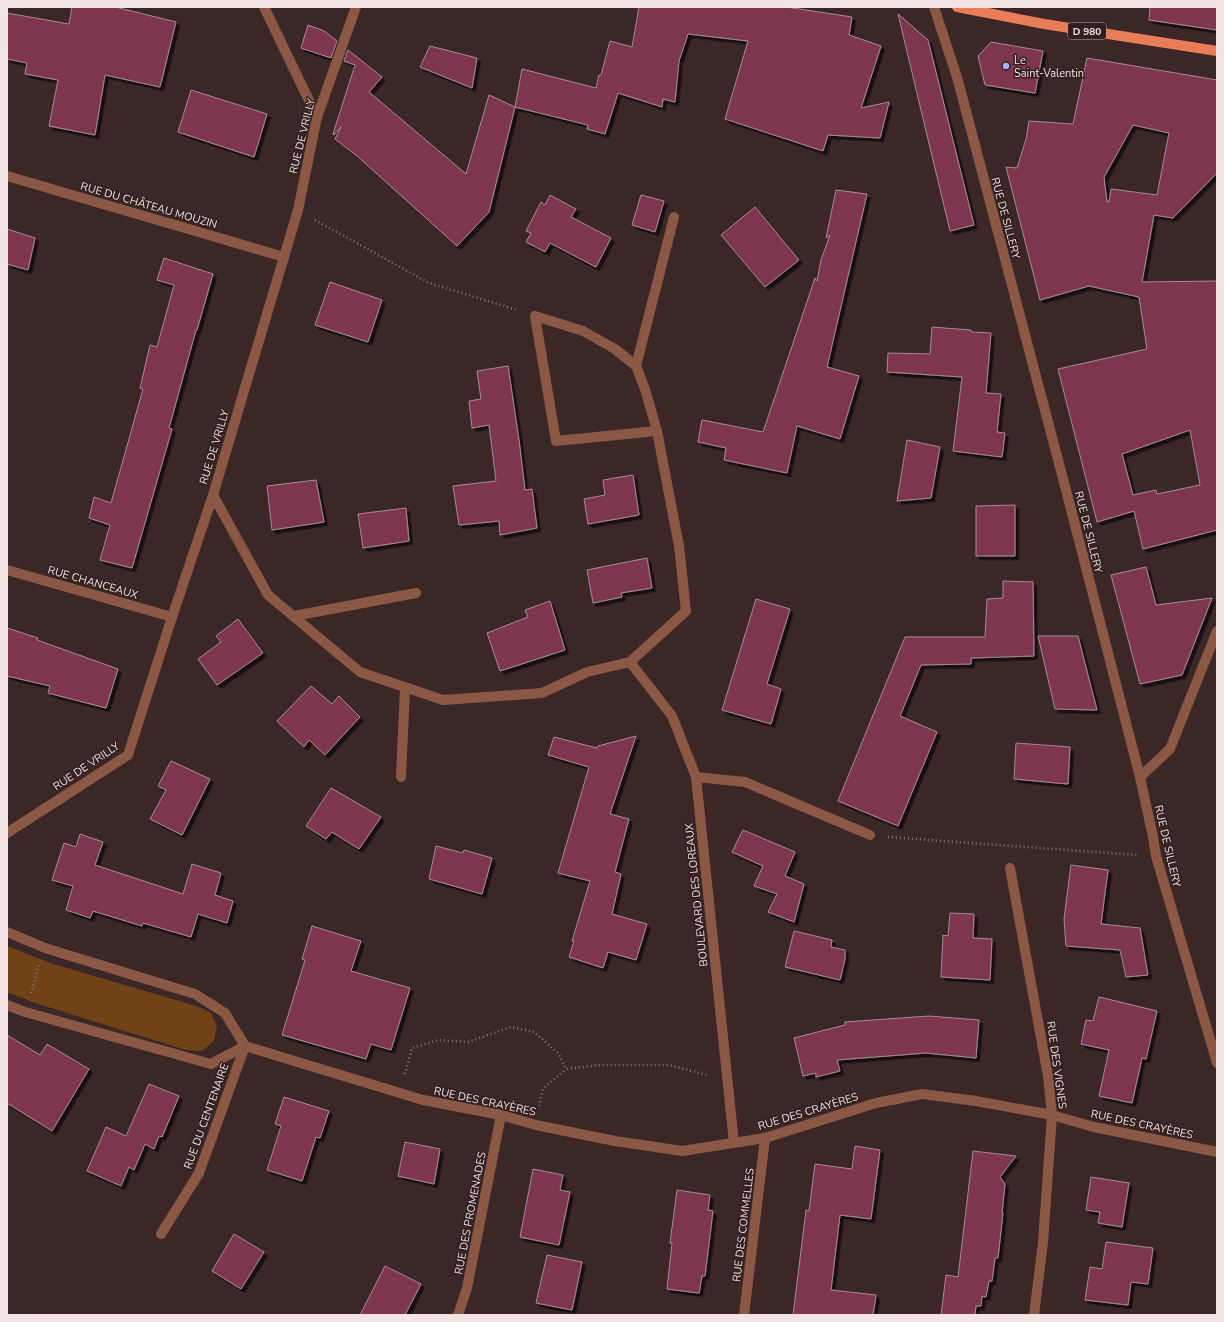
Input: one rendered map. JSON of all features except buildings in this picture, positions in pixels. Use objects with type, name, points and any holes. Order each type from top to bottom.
[{"type":"main road","name":"D 980","points":[[958,7],[1044,24],[1217,50]]},
{"type":"street","points":[[264,7],[317,117]]},
{"type":"street","name":"RUE DE VRILLY","points":[[7,833],[128,755],[213,495],[298,210],[317,117],[356,7]]},
{"type":"street","name":"RUE DE SILLERY","points":[[934,7],[957,77],[1066,490],[1140,777],[1156,856],[1217,1063]]},
{"type":"street","name":"RUE DU CHÂTEAU MOUZIN","points":[[7,176],[284,257]]},
{"type":"street","points":[[636,366],[674,217]]},
{"type":"street","points":[[213,495],[268,595],[360,672],[443,700],[542,693],[587,672],[630,662],[686,611],[679,546],[657,431],[645,389],[636,366],[615,349],[583,331],[535,316],[556,441],[657,431]]},
{"type":"street","name":"RUE CHANCEAUX","points":[[7,570],[172,617]]},
{"type":"street","points":[[294,616],[416,593]]},
{"type":"street","points":[[1140,777],[1170,749],[1217,630]]},
{"type":"street","name":"BOULEVARD DES LOREAUX","points":[[630,662],[672,716],[696,777],[734,1143]]},
{"type":"street","points":[[401,777],[405,688]]},
{"type":"street","points":[[696,777],[745,782],[870,835]]},
{"type":"street","name":"RUE DES VIGNES","points":[[1010,868],[1048,1076],[1052,1115],[1043,1242],[1034,1315]]},
{"type":"street","points":[[7,932],[45,948],[195,994],[225,1013],[245,1046],[211,1064],[25,1012],[7,1005]]},
{"type":"street","name":"RUE DES CRAYÈRES","points":[[245,1046],[423,1100],[501,1115],[536,1125],[616,1141],[682,1151],[765,1138],[876,1103],[922,1094],[976,1101],[1052,1115],[1094,1127],[1217,1152]]},
{"type":"street","name":"RUE DU CENTENAIRE","points":[[161,1234],[199,1173],[245,1046]]},
{"type":"street","name":"RUE DES PROMENADES","points":[[458,1315],[467,1288],[501,1115]]},
{"type":"street","name":"RUE DES COMMELLES","points":[[744,1315],[765,1138]]},
{"type":"path","points":[[298,210],[430,283],[535,316]]},
{"type":"path","points":[[870,835],[1156,856]]},
{"type":"path","points":[[25,1012],[45,948]]},
{"type":"path","points":[[405,1075],[412,1048],[438,1040],[468,1042],[511,1028],[534,1032],[558,1052],[566,1069]]},
{"type":"path","points":[[536,1125],[543,1089],[566,1069],[601,1065],[669,1065],[710,1076],[730,1099]]},
{"type":"shaded area","points":[[7,946],[50,963],[196,1006],[210,1012],[217,1026],[214,1041],[202,1051],[186,1050],[35,1003],[7,992]]},
{"type":"place","name":"Le Saint-Valentin","points":[[1006,66]]}]
